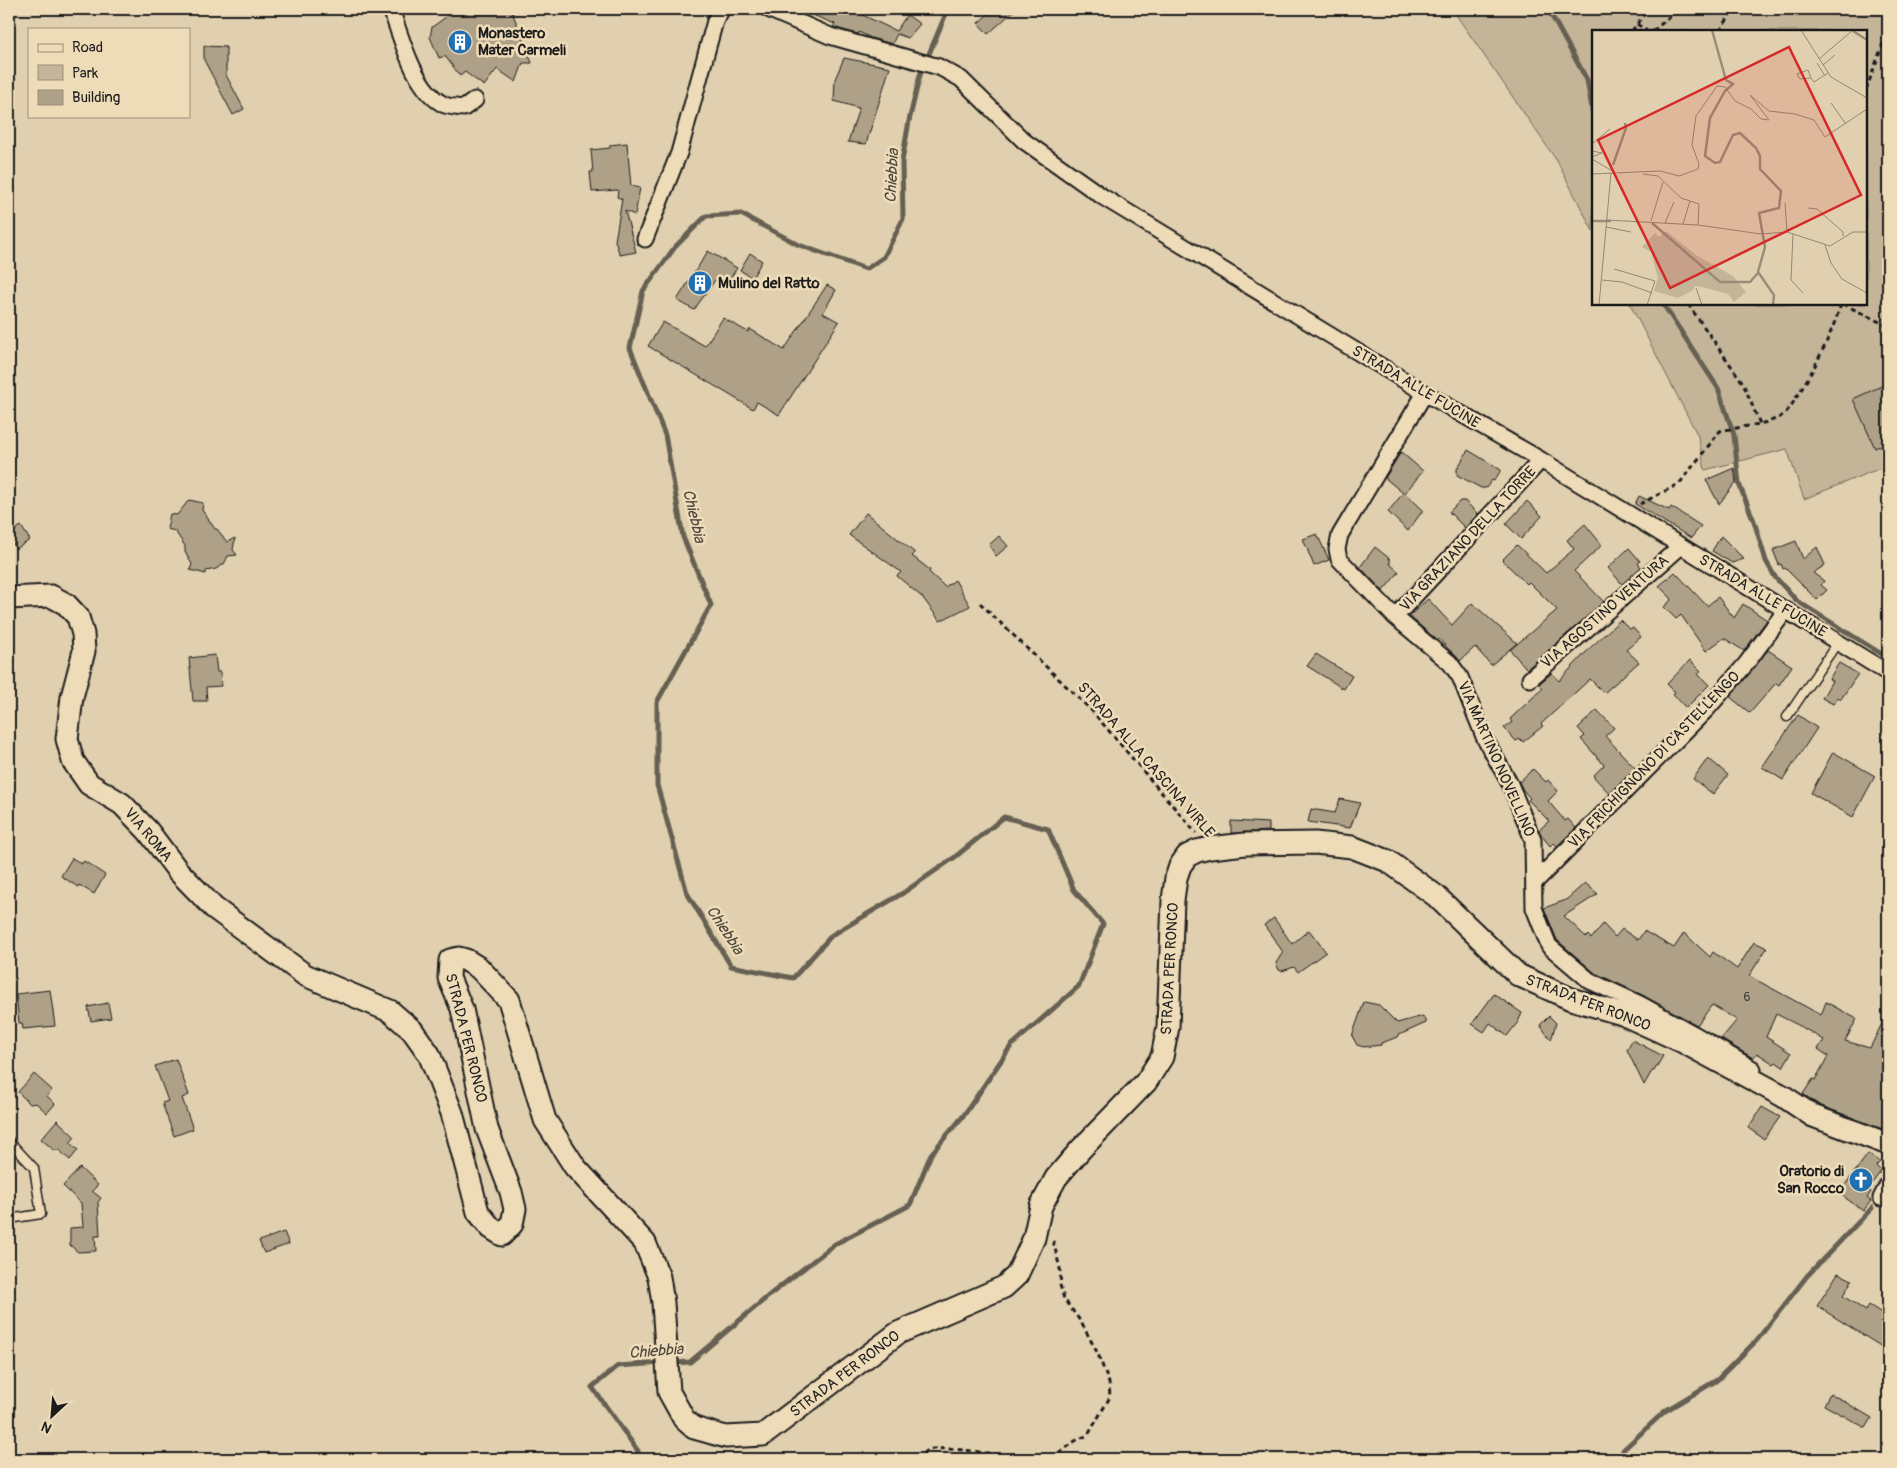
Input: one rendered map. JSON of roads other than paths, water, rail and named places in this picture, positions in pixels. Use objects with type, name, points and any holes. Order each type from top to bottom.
[{"type":"street","points":[[391,9],[409,58],[427,92],[445,105],[464,108],[475,100]]},
{"type":"street","points":[[645,239],[679,153],[715,21],[722,9]]},
{"type":"street","name":"STRADA ALLE FUCINE","points":[[768,9],[830,36],[939,67],[961,79],[1024,141],[1103,197],[1425,393],[1541,460],[1888,673]]},
{"type":"street","name":"VIA MARTINO NOVELLINO","points":[[1425,393],[1340,535],[1339,559],[1395,617],[1450,663],[1460,677],[1485,739],[1510,784],[1533,840],[1534,908],[1549,946],[1590,981],[1640,1004],[1735,1058],[1773,1083],[1783,1096]]},
{"type":"street","name":"VIA GRAZIANO DELLA TORRE","points":[[1395,617],[1541,460]]},
{"type":"street","name":"VIA AGOSTINO VENTURA","points":[[1530,679],[1681,546]]},
{"type":"street","name":"VIA ROMA","points":[[9,598],[51,596],[66,604],[78,617],[83,634],[84,651],[72,697],[66,739],[73,761],[89,784],[122,804],[148,831],[178,871],[214,908],[305,975]]},
{"type":"street","name":"VIA FRICHIGNONO DI CASTELLENGO","points":[[1535,882],[1707,709],[1746,664],[1786,610]]},
{"type":"street","name":"STRADA PER RONCO","points":[[305,975],[390,1011],[412,1030],[429,1054],[452,1114],[478,1212],[491,1228],[502,1234],[512,1224],[515,1209],[511,1192],[487,1129],[462,1009],[449,978],[450,960],[459,958],[466,960],[487,977],[509,1000],[545,1120],[575,1168],[645,1242],[659,1277],[666,1336],[669,1392],[684,1419],[694,1428],[726,1437],[763,1435],[898,1333],[1004,1287],[1016,1275],[1034,1238],[1041,1206],[1056,1178],[1146,1082],[1162,1057],[1168,1027],[1176,878],[1180,866],[1187,856],[1197,851],[1245,844],[1315,842],[1352,847],[1388,861],[1436,896],[1518,976],[1571,1000],[1622,1014],[1674,1038],[1783,1096],[1813,1116],[1888,1144]]},
{"type":"street","points":[[1881,1198],[1888,1184]]},
{"type":"lane","points":[[1787,717],[1838,642]]},
{"type":"lane","points":[[9,1141],[34,1168],[41,1214],[9,1219]]},
{"type":"waterway","name":"Chiebbia","points":[[673,1363],[690,1362],[772,1293],[835,1244],[910,1205],[931,1154],[964,1115],[1011,1046],[1079,986],[1103,924],[1074,890],[1048,829],[1004,817],[955,857],[903,893],[832,935],[793,978],[731,966],[687,893],[657,785],[657,702],[711,605],[683,537],[665,435],[630,348],[643,291],[675,247],[706,216],[741,214],[799,245],[866,269],[884,257],[903,219],[902,161],[920,75],[948,9]]},
{"type":"waterway","points":[[1548,9],[1587,80],[1592,108]]},
{"type":"waterway","points":[[1664,305],[1718,388],[1734,435],[1739,484],[1754,521],[1766,561],[1775,577],[1797,601],[1888,658]]},
{"type":"waterway","points":[[1622,1459],[1623,1450],[1665,1411],[1717,1380],[1757,1340],[1807,1276],[1872,1208]]},
{"type":"waterway","name":"Chiebbia","points":[[637,1459],[638,1451],[592,1387],[618,1366],[662,1363]]},
{"type":"place","name":"Monastero Mater Carmeli","points":[[460,42]]},
{"type":"place","name":"Mulino del Ratto","points":[[700,283]]},
{"type":"place","name":"Oratorio di San Rocco","points":[[1861,1180]]}]
